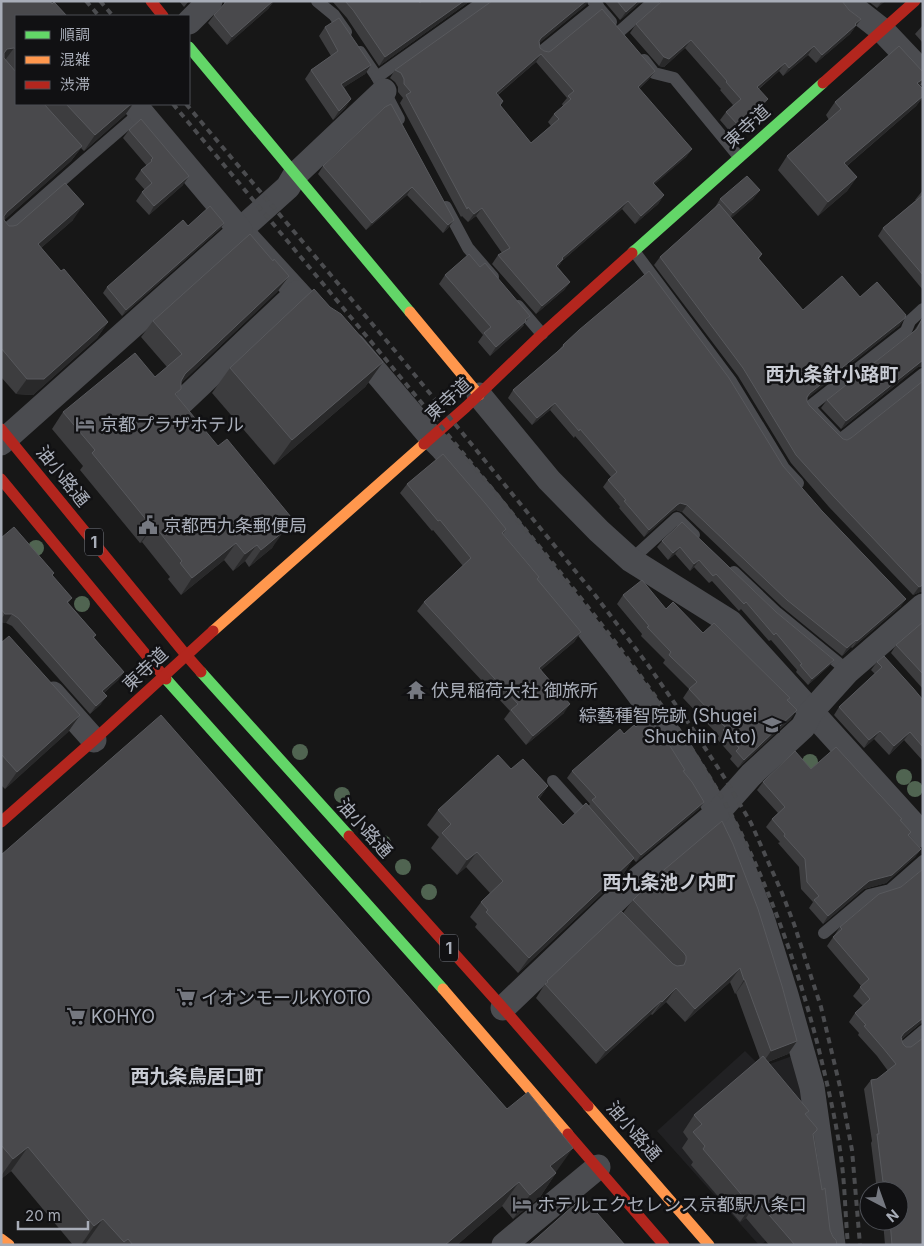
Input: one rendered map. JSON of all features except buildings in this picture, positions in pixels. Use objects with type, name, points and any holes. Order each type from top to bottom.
[{"type":"main road","points":[[151,1],[162,15]]},
{"type":"main road","name":"東寺道","points":[[1,822],[479,395],[542,334],[634,251],[915,1]]},
{"type":"main road","points":[[190,48],[479,395]]},
{"type":"main road","name":"油小路通","points":[[4,436],[186,655],[503,1008],[710,1245]]},
{"type":"main road","name":"1","points":[[1,479],[163,676],[479,1030],[664,1245]]},
{"type":"main road","points":[[1,1239],[9,1245]]},
{"type":"street","points":[[190,21],[210,1]]},
{"type":"street","points":[[849,1],[855,9],[882,30],[923,73]]},
{"type":"street","points":[[4,436],[288,187],[295,175],[380,84]]},
{"type":"street","points":[[138,108],[240,230],[323,322],[343,332],[431,437],[443,448],[490,503],[677,745],[718,812],[737,852],[762,918],[812,1087],[833,1245]]},
{"type":"street","points":[[183,401],[297,293]]},
{"type":"street","points":[[479,395],[549,480],[599,531],[631,560],[730,622],[923,835]]},
{"type":"street","points":[[503,1008],[611,912],[636,875],[718,812],[751,775],[802,727],[811,712],[848,671],[878,652],[917,607]]},
{"type":"street","points":[[40,679],[94,740]]},
{"type":"street","points":[[504,1245],[598,1167]]},
{"type":"lane","points":[[317,1],[334,14],[380,84],[402,126]]},
{"type":"lane","points":[[380,84],[484,1]]},
{"type":"lane","points":[[541,52],[596,4],[622,35],[654,1]]},
{"type":"lane","points":[[637,52],[654,73],[674,78],[739,157]]},
{"type":"lane","points":[[1,234],[80,158],[138,108]]},
{"type":"lane","points":[[440,195],[468,248],[498,283]]},
{"type":"lane","points":[[634,251],[731,380],[784,468],[804,490]]},
{"type":"lane","points":[[511,298],[542,334]]},
{"type":"lane","points":[[923,309],[910,320],[906,331],[809,407],[840,440],[923,374]]},
{"type":"lane","points":[[631,560],[677,518],[706,545]]},
{"type":"lane","points":[[727,566],[777,613],[848,671]]},
{"type":"lane","points":[[554,781],[600,834]]},
{"type":"lane","points":[[824,933],[869,894],[890,890],[923,861]]},
{"type":"lane","points":[[903,1048],[923,1032]]},
{"type":"shaded area","points":[[745,1051],[761,1067],[798,1054],[823,1193],[761,1245],[657,1131]]},
{"type":"railway","points":[[86,1],[98,15]]},
{"type":"railway","points":[[100,1],[112,15]]},
{"type":"railway","points":[[174,105],[424,406],[586,605],[644,680],[714,784],[741,833],[765,885],[786,939],[804,994],[822,1062],[838,1137],[843,1173],[848,1245]]},
{"type":"railway","points":[[187,105],[396,352],[595,595],[648,665],[724,777],[751,823],[782,893],[821,1007],[841,1091],[852,1150],[860,1245]]},
{"type":"traffic: fast","points":[[190,48],[410,312]]},
{"type":"traffic: fast","points":[[632,253],[823,83]]},
{"type":"traffic: fast","points":[[201,672],[349,836]]},
{"type":"traffic: fast","points":[[166,679],[443,989]]},
{"type":"traffic: slow","points":[[410,312],[479,395]]},
{"type":"traffic: slow","points":[[213,631],[424,444]]},
{"type":"traffic: slow","points":[[443,989],[568,1134]]},
{"type":"traffic: slow","points":[[588,1106],[709,1245]]},
{"type":"traffic: slow","points":[[1,1239],[9,1245]]},
{"type":"traffic: jam","points":[[151,1],[162,15]]},
{"type":"traffic: jam","points":[[823,83],[915,1]]},
{"type":"traffic: jam","points":[[424,444],[632,253]]},
{"type":"traffic: jam","points":[[1,429],[201,672]]},
{"type":"traffic: jam","points":[[1,479],[166,679]]},
{"type":"traffic: jam","points":[[1,822],[213,631]]},
{"type":"traffic: jam","points":[[349,836],[588,1106]]},
{"type":"traffic: jam","points":[[568,1134],[664,1245]]},
{"type":"place","name":"京都プラザホテル","points":[[85,424]]},
{"type":"place","name":"京都西九条郵便局","points":[[148,525]]},
{"type":"place","name":"伏見稲荷大社 御旅所","points":[[416,690]]},
{"type":"place","name":"綜藝種智院跡 (Shugei Shuchiin Ato)","points":[[772,725]]},
{"type":"place","name":"イオンモールKYOTO","points":[[186,997]]},
{"type":"place","name":"KOHYO","points":[[76,1016]]},
{"type":"place","name":"ホテルエクセレンス京都駅八条口","points":[[522,1204]]},
{"type":"district","name":"西九条針小路町","points":[[832,374]]},
{"type":"district","name":"西九条池ノ内町","points":[[669,882]]},
{"type":"district","name":"西九条鳥居口町","points":[[197,1076]]}]
